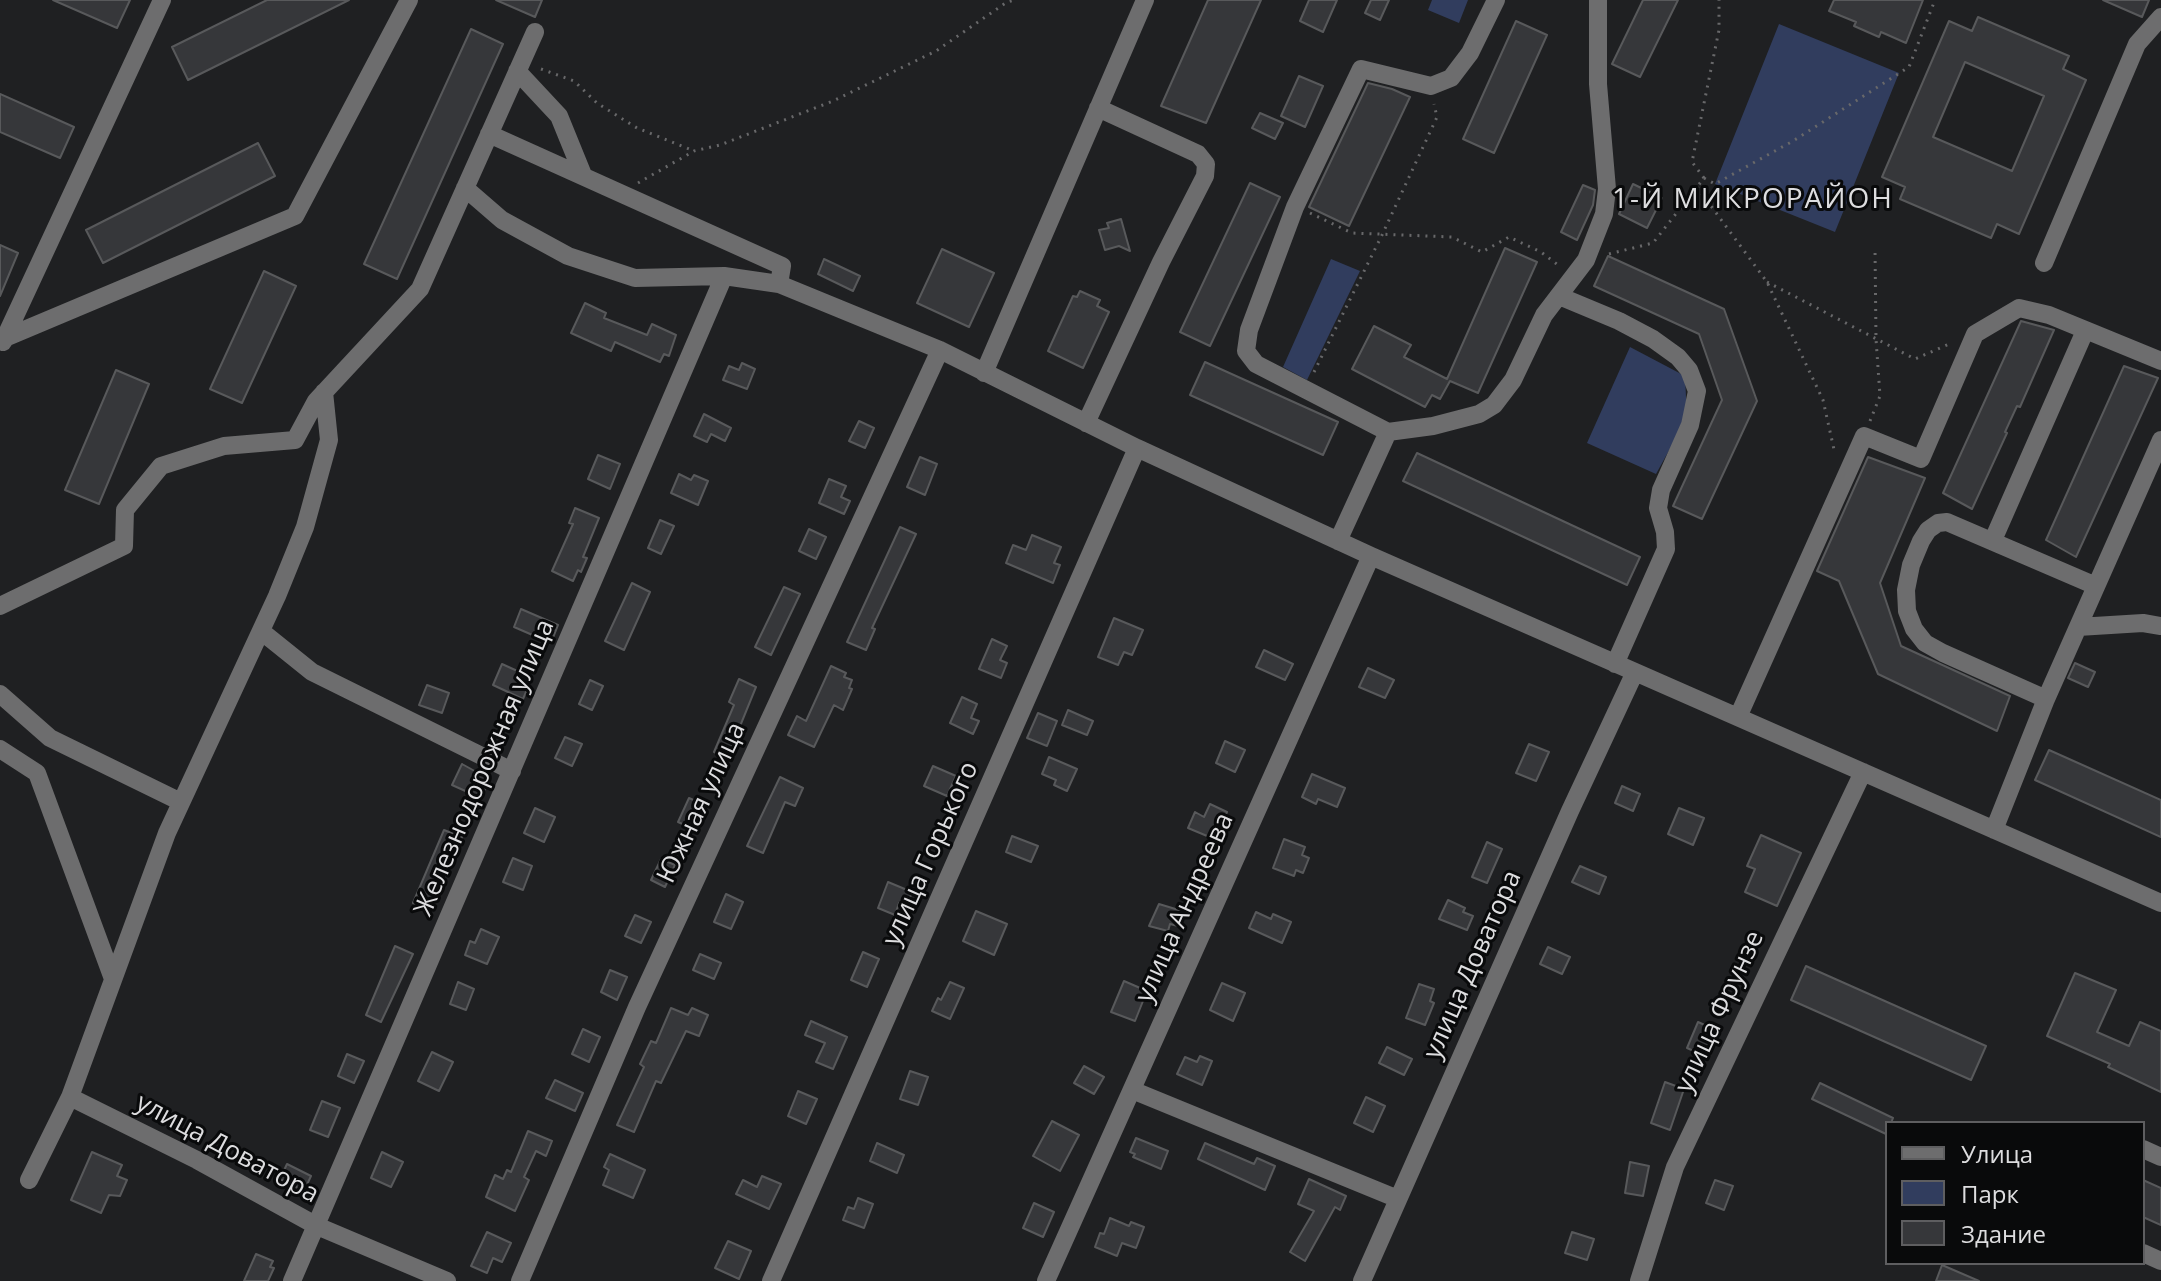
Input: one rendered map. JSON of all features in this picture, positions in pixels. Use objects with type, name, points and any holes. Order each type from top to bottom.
[{"type":"street","points":[[2,344],[162,0]]},
{"type":"street","points":[[2,344],[295,216],[409,0]]},
{"type":"street","points":[[984,373],[1145,0]]},
{"type":"street","points":[[1496,0],[1470,53],[1451,78],[1431,86],[1361,69],[1295,207],[1249,330],[1246,351],[1256,364],[1388,432],[1433,426],[1479,414],[1494,405],[1507,392],[1544,315],[1586,260],[1604,214],[1607,189],[1598,84],[1598,0]]},
{"type":"street","points":[[2044,263],[2137,44],[2161,17]]},
{"type":"street","points":[[0,606],[124,546],[125,510],[161,466],[224,446],[295,440],[316,401],[420,289],[535,32]]},
{"type":"street","points":[[520,67],[559,116],[583,175]]},
{"type":"street","points":[[1086,423],[1205,176],[1206,164],[1198,154],[1098,108]]},
{"type":"street","points":[[489,134],[782,266],[779,284]]},
{"type":"street","points":[[465,188],[502,220],[568,256],[635,278],[724,276],[779,284],[940,350],[1137,448],[1371,556],[2161,903]]},
{"type":"street","name":"Железнодорожная улица","points":[[292,1281],[724,276]]},
{"type":"street","points":[[1559,296],[1653,339],[1678,357],[1689,370],[1697,391],[1690,425],[1661,490],[1658,508],[1666,549],[1615,664]]},
{"type":"street","points":[[1738,717],[1864,436],[1921,459],[1975,334],[2019,308],[2049,315],[2161,361]]},
{"type":"street","points":[[1993,540],[2085,331]]},
{"type":"street","name":"Южная улица","points":[[520,1281],[637,1007],[940,350]]},
{"type":"street","points":[[29,1180],[70,1097],[167,833],[261,631],[305,527],[329,440],[324,392]]},
{"type":"street","points":[[1338,541],[1388,432]]},
{"type":"street","points":[[1994,830],[2046,699],[2161,440]]},
{"type":"street","name":"улица Горького","points":[[771,1281],[1137,448]]},
{"type":"street","points":[[2046,699],[1925,643],[1914,629],[1907,611],[1906,590],[1911,565],[1928,530],[1938,523],[1947,522],[2096,586]]},
{"type":"street","name":"улица Андреева","points":[[1046,1281],[1371,556]]},
{"type":"street","points":[[2078,627],[2143,623],[2161,626]]},
{"type":"street","points":[[261,631],[312,672],[512,771]]},
{"type":"street","name":"улица Доватора","points":[[1362,1281],[1570,811],[1635,672]]},
{"type":"street","points":[[0,694],[50,738],[181,802]]},
{"type":"street","points":[[0,749],[37,773],[113,979]]},
{"type":"street","name":"улица Фрунзе","points":[[1639,1281],[1675,1167],[1863,772]]},
{"type":"street","points":[[1132,1090],[1398,1199]]},
{"type":"street","name":"улица Доватора","points":[[70,1097],[197,1160],[317,1226],[447,1281]]},
{"type":"path","points":[[622,192],[694,151],[720,145],[833,101],[936,51],[1014,0]]},
{"type":"path","points":[[1719,0],[1719,30],[1692,162],[1704,178],[1715,184],[1793,141],[1909,67],[1935,0]]},
{"type":"path","points":[[520,67],[574,81],[597,103],[637,128],[694,151]]},
{"type":"path","points":[[1305,390],[1437,117],[1431,86]]},
{"type":"path","points":[[1586,260],[1653,243],[1704,178]]},
{"type":"path","points":[[1697,187],[1767,282],[1823,400],[1842,484]]},
{"type":"path","points":[[1295,207],[1352,233],[1452,237],[1482,252],[1509,237],[1541,252],[1574,276]]},
{"type":"path","points":[[1864,436],[1880,396],[1875,248]]},
{"type":"path","points":[[1767,282],[1915,359],[1975,334]]},
{"type":"green space","points":[[1432,0],[1468,0],[1459,23],[1428,10]]},
{"type":"green space","points":[[1779,24],[1899,73],[1835,232],[1715,184]]},
{"type":"green space","points":[[1331,259],[1360,271],[1307,380],[1283,367]]},
{"type":"green space","points":[[1630,347],[1685,376],[1687,418],[1656,474],[1587,443]]},
{"type":"building","points":[[53,0],[130,0],[117,28]]},
{"type":"building","points":[[267,0],[349,0],[188,80],[172,47]]},
{"type":"building","points":[[496,0],[542,0],[535,17]]},
{"type":"building","points":[[1208,0],[1261,0],[1206,123],[1161,106]]},
{"type":"building","points":[[1309,0],[1337,0],[1323,32],[1300,21]]},
{"type":"building","points":[[1371,0],[1389,0],[1380,20],[1365,13]]},
{"type":"building","points":[[1643,0],[1678,0],[1640,77],[1612,64]]},
{"type":"building","points":[[1834,0],[1923,0],[1906,43],[1881,32],[1879,37],[1854,26],[1856,22],[1829,11]]},
{"type":"building","points":[[2103,0],[2149,0],[2142,17]]},
{"type":"building","points":[[1978,17],[2069,56],[2063,69],[2086,80],[2019,234],[1997,224],[1991,238],[1900,199],[1905,187],[1882,177],[1949,21],[1972,31]],"holes":[[[1965,62],[2044,96],[2012,171],[1933,137]]]},
{"type":"building","points":[[1516,21],[1547,35],[1494,153],[1463,139]]},
{"type":"building","points":[[471,29],[503,44],[397,279],[364,264]]},
{"type":"building","points":[[1299,76],[1323,86],[1305,127],[1281,116]]},
{"type":"building","points":[[1368,83],[1410,97],[1349,226],[1309,207]]},
{"type":"building","points":[[0,94],[74,127],[60,158],[0,132]]},
{"type":"building","points":[[1260,113],[1283,123],[1275,139],[1252,128]]},
{"type":"building","points":[[258,143],[275,176],[103,263],[86,230]]},
{"type":"building","points":[[1250,183],[1280,197],[1210,346],[1180,332]]},
{"type":"building","points":[[1633,184],[1662,198],[1647,228],[1619,214]]},
{"type":"building","points":[[1583,185],[1595,190],[1593,205],[1577,240],[1561,232]]},
{"type":"building","points":[[1121,219],[1130,251],[1119,246],[1105,250],[1099,230],[1109,228],[1107,223]]},
{"type":"building","points":[[0,245],[18,253],[0,296]]},
{"type":"building","points":[[1505,248],[1537,262],[1478,393],[1450,381],[1440,399],[1432,395],[1425,407],[1352,369],[1374,326],[1411,345],[1404,357],[1447,379]]},
{"type":"building","points":[[942,249],[994,273],[969,327],[917,303]]},
{"type":"building","points":[[1608,256],[1724,309],[1757,401],[1702,519],[1673,506],[1722,400],[1699,334],[1594,286]]},
{"type":"building","points":[[824,259],[860,276],[853,291],[818,274]]},
{"type":"building","points":[[264,271],[296,286],[242,403],[210,389]]},
{"type":"building","points":[[1080,291],[1100,300],[1097,306],[1109,312],[1083,368],[1048,351],[1073,296],[1077,297]]},
{"type":"building","points":[[585,303],[606,313],[604,318],[647,335],[652,324],[676,335],[669,356],[664,354],[660,362],[615,342],[611,351],[571,333]]},
{"type":"building","points":[[2021,321],[2054,330],[1972,509],[1943,493]]},
{"type":"building","points":[[1205,362],[1338,422],[1323,455],[1190,395]]},
{"type":"building","points":[[742,363],[755,369],[747,389],[723,380],[729,366],[739,370]]},
{"type":"building","points":[[2124,366],[2158,378],[2076,557],[2046,540]]},
{"type":"building","points":[[116,370],[149,384],[99,504],[65,490]]},
{"type":"building","points":[[704,414],[731,428],[725,441],[711,434],[707,442],[694,436]]},
{"type":"building","points":[[859,421],[874,428],[865,448],[849,441]]},
{"type":"building","points":[[1417,453],[1640,557],[1627,585],[1403,481]]},
{"type":"building","points":[[598,455],[620,464],[610,489],[588,479]]},
{"type":"building","points":[[920,457],[937,464],[925,495],[907,487]]},
{"type":"building","points":[[1868,457],[1925,478],[1880,583],[1901,646],[2010,696],[1997,731],[1878,674],[1839,581],[1817,571]]},
{"type":"building","points":[[679,474],[691,480],[694,475],[708,481],[698,505],[671,493]]},
{"type":"building","points":[[829,479],[846,486],[841,497],[850,501],[844,514],[819,503]]},
{"type":"building","points":[[575,508],[599,518],[583,557],[587,558],[573,581],[552,571],[573,524],[569,523]]},
{"type":"building","points":[[660,520],[674,526],[661,554],[648,548]]},
{"type":"building","points":[[900,527],[916,534],[872,628],[875,629],[866,650],[847,642]]},
{"type":"building","points":[[809,529],[826,537],[816,559],[799,551]]},
{"type":"building","points":[[1032,535],[1061,547],[1054,563],[1060,565],[1053,583],[1006,563],[1013,545],[1026,550]]},
{"type":"building","points":[[632,583],[650,592],[624,650],[605,641]]},
{"type":"building","points":[[784,587],[800,594],[771,655],[755,647]]},
{"type":"building","points":[[521,609],[558,625],[551,643],[514,627]]},
{"type":"building","points":[[1114,618],[1143,630],[1132,655],[1124,652],[1118,665],[1098,657]]},
{"type":"building","points":[[992,639],[1007,646],[1000,660],[1007,663],[1001,678],[979,669]]},
{"type":"building","points":[[1264,650],[1293,664],[1285,680],[1256,667]]},
{"type":"building","points":[[2075,663],[2095,672],[2088,687],[2068,678]]},
{"type":"building","points":[[502,664],[524,674],[521,681],[529,685],[523,699],[493,685]]},
{"type":"building","points":[[831,666],[846,673],[844,677],[852,680],[849,688],[852,689],[843,710],[834,705],[814,747],[788,735],[797,716],[806,721]]},
{"type":"building","points":[[1368,668],[1394,680],[1385,698],[1359,687]]},
{"type":"building","points":[[739,679],[756,687],[727,758],[714,752],[734,705],[729,702]]},
{"type":"building","points":[[590,680],[603,686],[592,710],[579,704]]},
{"type":"building","points":[[427,685],[449,693],[442,713],[419,705]]},
{"type":"building","points":[[962,697],[977,704],[971,718],[979,721],[973,734],[950,723]]},
{"type":"building","points":[[1068,710],[1093,721],[1087,735],[1062,725]]},
{"type":"building","points":[[1038,713],[1057,721],[1047,746],[1027,738]]},
{"type":"building","points":[[565,737],[582,744],[572,766],[555,758]]},
{"type":"building","points":[[1225,741],[1245,750],[1235,772],[1216,763]]},
{"type":"building","points":[[1529,744],[1549,752],[1536,781],[1516,773]]},
{"type":"building","points":[[2049,750],[2161,800],[2161,837],[2035,780]]},
{"type":"building","points":[[1049,757],[1077,769],[1067,791],[1054,785],[1056,780],[1042,774]]},
{"type":"building","points":[[462,764],[489,779],[481,798],[452,785]]},
{"type":"building","points":[[933,766],[956,776],[947,796],[924,786]]},
{"type":"building","points":[[1312,774],[1345,788],[1337,807],[1318,799],[1316,804],[1302,797]]},
{"type":"building","points":[[780,777],[803,788],[795,806],[785,802],[763,853],[747,846]]},
{"type":"building","points":[[1622,786],[1640,794],[1633,811],[1615,803]]},
{"type":"building","points":[[689,798],[707,806],[696,830],[678,822]]},
{"type":"building","points":[[1210,804],[1227,812],[1219,841],[1188,828],[1195,812],[1204,817]]},
{"type":"building","points":[[535,808],[555,817],[544,842],[524,833]]},
{"type":"building","points":[[1679,808],[1704,818],[1693,845],[1668,834]]},
{"type":"building","points":[[444,830],[462,837],[430,911],[413,903]]},
{"type":"building","points":[[1761,835],[1801,853],[1777,906],[1745,892],[1755,869],[1747,866]]},
{"type":"building","points":[[1012,836],[1038,846],[1031,862],[1006,852]]},
{"type":"building","points":[[1284,839],[1305,847],[1302,855],[1309,858],[1303,873],[1296,870],[1294,876],[1273,868]]},
{"type":"building","points":[[1487,842],[1502,849],[1487,883],[1472,877]]},
{"type":"building","points":[[513,858],[532,866],[523,890],[503,882]]},
{"type":"building","points":[[661,859],[675,865],[665,887],[651,880]]},
{"type":"building","points":[[1580,866],[1606,877],[1599,894],[1572,882]]},
{"type":"building","points":[[888,882],[912,892],[907,906],[899,903],[895,915],[878,908]]},
{"type":"building","points":[[726,894],[743,902],[731,929],[714,922]]},
{"type":"building","points":[[1448,900],[1465,908],[1463,912],[1473,916],[1467,930],[1439,919]]},
{"type":"building","points":[[1159,904],[1182,911],[1178,926],[1170,924],[1168,931],[1149,926]]},
{"type":"building","points":[[976,911],[1007,924],[994,955],[963,941]]},
{"type":"building","points":[[1256,912],[1271,919],[1273,914],[1291,922],[1282,943],[1249,928]]},
{"type":"building","points":[[635,915],[651,922],[641,943],[625,936]]},
{"type":"building","points":[[481,929],[499,937],[487,964],[465,955],[470,941],[475,943]]},
{"type":"building","points":[[395,946],[413,954],[381,1022],[366,1015]]},
{"type":"building","points":[[1548,947],[1570,957],[1562,974],[1540,964]]},
{"type":"building","points":[[863,952],[879,959],[867,987],[851,980]]},
{"type":"building","points":[[700,954],[721,963],[714,979],[693,970]]},
{"type":"building","points":[[1806,966],[1986,1046],[1971,1080],[1791,1000]]},
{"type":"building","points":[[610,970],[627,977],[617,1000],[601,992]]},
{"type":"building","points":[[2075,973],[2116,990],[2097,1032],[2129,1046],[2140,1022],[2161,1031],[2161,1092],[2108,1067],[2110,1064],[2047,1036]]},
{"type":"building","points":[[1124,981],[1147,991],[1135,1021],[1111,1012]]},
{"type":"building","points":[[458,982],[474,989],[466,1010],[450,1004]]},
{"type":"building","points":[[950,982],[964,988],[950,1019],[932,1011]]},
{"type":"building","points":[[1222,983],[1245,993],[1233,1021],[1210,1010]]},
{"type":"building","points":[[1419,984],[1434,989],[1430,1001],[1434,1003],[1425,1025],[1406,1018]]},
{"type":"building","points":[[671,1008],[688,1015],[692,1008],[708,1015],[699,1036],[686,1031],[661,1083],[656,1081],[634,1132],[617,1125],[644,1067],[640,1064],[651,1041],[656,1043]]},
{"type":"building","points":[[811,1021],[847,1037],[833,1069],[816,1062],[825,1043],[805,1035]]},
{"type":"building","points":[[1698,1022],[1716,1030],[1705,1056],[1687,1048]]},
{"type":"building","points":[[583,1029],[600,1037],[589,1062],[572,1054]]},
{"type":"building","points":[[1387,1047],[1412,1059],[1404,1075],[1379,1063]]},
{"type":"building","points":[[432,1052],[453,1062],[439,1091],[418,1081]]},
{"type":"building","points":[[347,1054],[364,1061],[354,1083],[338,1076]]},
{"type":"building","points":[[1200,1056],[1212,1061],[1202,1085],[1177,1074],[1185,1057],[1197,1062]]},
{"type":"building","points":[[1084,1066],[1104,1077],[1094,1094],[1074,1083]]},
{"type":"building","points":[[910,1071],[928,1077],[918,1105],[900,1099]]},
{"type":"building","points":[[555,1080],[583,1093],[575,1111],[546,1098]]},
{"type":"building","points":[[1665,1082],[1684,1089],[1670,1130],[1651,1123]]},
{"type":"building","points":[[1820,1083],[1893,1118],[1885,1121],[1885,1134],[1812,1099]]},
{"type":"building","points":[[798,1091],[817,1099],[806,1124],[788,1116]]},
{"type":"building","points":[[1366,1097],[1385,1106],[1373,1132],[1354,1123]]},
{"type":"building","points":[[322,1101],[340,1108],[328,1137],[310,1130]]},
{"type":"building","points":[[1052,1121],[1079,1135],[1060,1171],[1033,1156]]},
{"type":"building","points":[[528,1131],[552,1141],[546,1156],[536,1151],[524,1177],[529,1180],[515,1211],[486,1197],[495,1175],[503,1179],[507,1170],[511,1172]]},
{"type":"building","points":[[1136,1138],[1168,1151],[1161,1169],[1133,1157],[1135,1154],[1130,1152]]},
{"type":"building","points":[[877,1143],[904,1155],[897,1173],[870,1161]]},
{"type":"building","points":[[1205,1143],[1254,1164],[1257,1158],[1275,1166],[1265,1190],[1198,1159]]},
{"type":"building","points":[[92,1152],[122,1165],[117,1176],[127,1180],[120,1196],[109,1195],[101,1213],[71,1200]]},
{"type":"building","points":[[382,1152],[403,1162],[391,1187],[371,1178]]},
{"type":"building","points":[[610,1154],[645,1170],[633,1198],[603,1185],[609,1170],[604,1167]]},
{"type":"building","points":[[1630,1162],[1649,1166],[1643,1196],[1625,1193]]},
{"type":"building","points":[[287,1164],[311,1176],[304,1191],[280,1179]]},
{"type":"building","points":[[762,1176],[781,1184],[769,1209],[736,1194],[743,1180],[757,1187]]},
{"type":"building","points":[[1309,1179],[1346,1196],[1340,1210],[1335,1207],[1305,1261],[1290,1252],[1314,1211],[1298,1204]]},
{"type":"building","points":[[1715,1180],[1733,1186],[1724,1210],[1706,1203]]},
{"type":"building","points":[[2145,1181],[2161,1188],[2161,1225],[2145,1218]]},
{"type":"building","points":[[858,1198],[873,1204],[864,1228],[843,1220],[848,1207],[854,1209]]},
{"type":"building","points":[[1034,1203],[1054,1212],[1043,1237],[1023,1228]]},
{"type":"building","points":[[1110,1218],[1129,1226],[1131,1222],[1144,1227],[1136,1248],[1122,1243],[1117,1256],[1095,1247]]},
{"type":"building","points":[[487,1232],[511,1243],[502,1262],[493,1258],[487,1273],[471,1266]]},
{"type":"building","points":[[1572,1232],[1594,1239],[1587,1260],[1565,1253]]},
{"type":"building","points":[[728,1241],[751,1251],[739,1279],[715,1268]]},
{"type":"building","points":[[256,1254],[273,1261],[270,1267],[274,1268],[268,1281],[244,1281]]},
{"type":"building","points":[[1942,1265],[1979,1281],[1936,1281]]},
{"type":"district","name":"1-Й МИКРОРАЙОН","points":[[1753,200]]}]
